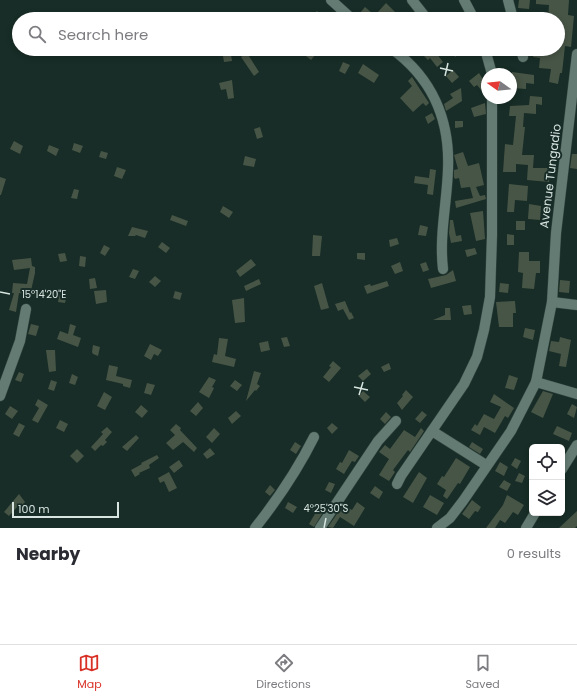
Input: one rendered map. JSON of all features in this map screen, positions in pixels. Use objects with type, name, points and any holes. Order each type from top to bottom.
[{"type":"street","points":[[331,0],[344,12]]},
{"type":"street","points":[[412,0],[421,12]]},
{"type":"street","points":[[464,0],[470,12]]},
{"type":"street","points":[[508,0],[511,12]]},
{"type":"street","name":"Avenue Tungadio","points":[[437,528],[450,518],[463,501],[486,465],[511,431],[536,382],[552,302],[556,233],[577,54]]},
{"type":"street","points":[[401,56],[412,65],[425,80],[434,94],[441,112],[445,134],[448,168],[441,241],[443,269]]},
{"type":"street","points":[[487,56],[490,68]]},
{"type":"street","points":[[397,484],[464,384],[477,357],[484,330],[490,296],[492,235],[492,104]]},
{"type":"street","points":[[552,302],[577,305]]},
{"type":"street","points":[[0,396],[20,341],[26,309]]},
{"type":"street","points":[[536,382],[577,394]]},
{"type":"street","points":[[320,528],[378,441],[396,421]]},
{"type":"street","points":[[432,431],[486,465]]},
{"type":"street","points":[[255,528],[270,509],[302,461],[314,437]]},
{"type":"street","points":[[565,464],[577,445]]},
{"type":"street","points":[[526,528],[533,516]]},
{"type":"building","points":[[519,0],[530,0],[529,9],[518,8]]},
{"type":"building","points":[[536,0],[569,0],[568,15],[574,16],[571,47],[565,46],[565,12],[548,12],[549,5],[536,4]]},
{"type":"building","points":[[386,3],[395,12],[378,12]]},
{"type":"building","points":[[365,7],[371,12],[361,12]]},
{"type":"building","points":[[223,56],[231,56],[232,61],[224,62]]},
{"type":"building","points":[[249,56],[259,72],[254,76],[241,57]]},
{"type":"building","points":[[306,56],[314,56],[311,60]]},
{"type":"building","points":[[424,56],[438,56],[443,62],[437,67],[430,58],[428,60]]},
{"type":"building","points":[[564,56],[562,73],[560,73],[558,84],[549,82],[551,69],[539,68],[540,58],[533,57]]},
{"type":"building","points":[[343,62],[350,65],[345,74],[339,71]]},
{"type":"building","points":[[363,64],[379,75],[374,83],[358,73]]},
{"type":"building","points":[[453,70],[459,77],[452,83],[446,76]]},
{"type":"building","points":[[479,73],[481,76],[481,90],[477,85],[474,87],[469,81]]},
{"type":"building","points":[[517,73],[534,75],[534,84],[526,83],[526,89],[517,88]]},
{"type":"building","points":[[412,77],[429,103],[426,106],[423,103],[413,112],[400,98],[412,86],[408,81]]},
{"type":"building","points":[[232,80],[234,98],[228,99],[226,89],[221,90],[219,83]]},
{"type":"building","points":[[461,88],[462,101],[446,111],[444,104],[453,98],[450,94]]},
{"type":"building","points":[[530,96],[542,97],[542,105],[536,104],[536,114],[524,113],[523,127],[525,127],[522,155],[534,155],[533,168],[550,168],[549,182],[527,180],[528,165],[516,164],[516,172],[503,172],[505,144],[513,145],[516,116],[509,116],[510,106],[529,105]]},
{"type":"building","points":[[485,104],[486,114],[474,117],[471,108]]},
{"type":"building","points":[[432,113],[435,119],[428,124],[425,117]]},
{"type":"building","points":[[455,121],[463,121],[463,127],[455,128]]},
{"type":"building","points":[[260,127],[263,137],[257,139],[254,129]]},
{"type":"building","points":[[14,141],[23,146],[20,154],[10,149]]},
{"type":"building","points":[[74,143],[83,146],[80,153],[72,150]]},
{"type":"building","points":[[49,145],[59,149],[56,156],[47,151]]},
{"type":"building","points":[[101,151],[108,153],[106,159],[99,157]]},
{"type":"building","points":[[463,152],[468,166],[479,163],[484,185],[476,187],[480,196],[485,195],[486,199],[456,208],[455,201],[473,198],[470,187],[461,188],[459,178],[455,179],[454,177],[454,170],[458,169],[454,155]]},
{"type":"building","points":[[572,154],[577,154],[577,169],[570,168]]},
{"type":"building","points":[[245,156],[256,159],[254,167],[243,165]]},
{"type":"building","points":[[117,167],[126,170],[122,179],[114,176]]},
{"type":"building","points":[[430,169],[436,170],[433,195],[427,194],[428,185],[414,183],[415,176],[429,178]]},
{"type":"building","points":[[0,177],[6,179],[1,195],[0,195]]},
{"type":"building","points":[[509,184],[528,186],[527,201],[515,200],[514,212],[507,212]]},
{"type":"building","points":[[74,189],[79,190],[77,199],[71,198]]},
{"type":"building","points":[[529,204],[541,206],[540,220],[528,219]]},
{"type":"building","points":[[223,206],[233,212],[229,218],[220,212]]},
{"type":"building","points":[[483,211],[485,239],[476,241],[470,213]]},
{"type":"building","points":[[172,215],[188,221],[186,226],[170,220]]},
{"type":"building","points":[[450,220],[453,220],[456,236],[461,235],[462,241],[451,243],[449,233]]},
{"type":"building","points":[[516,221],[525,221],[525,230],[516,230]]},
{"type":"building","points":[[420,225],[428,227],[426,236],[418,235]]},
{"type":"building","points":[[132,227],[148,231],[145,238],[136,235],[128,236]]},
{"type":"building","points":[[507,234],[514,235],[514,245],[507,245]]},
{"type":"building","points":[[313,235],[322,236],[320,256],[312,256]]},
{"type":"building","points":[[397,238],[399,244],[390,247],[389,240]]},
{"type":"building","points":[[162,242],[170,248],[166,253],[158,247]]},
{"type":"building","points":[[104,245],[110,248],[105,256],[100,253]]},
{"type":"building","points":[[475,248],[477,254],[467,257],[465,250]]},
{"type":"building","points":[[519,252],[529,252],[529,261],[540,261],[540,273],[536,273],[534,289],[522,288],[523,273],[518,272]]},
{"type":"building","points":[[65,253],[67,261],[60,262],[58,254]]},
{"type":"building","points":[[357,253],[365,253],[365,260],[357,259]]},
{"type":"building","points":[[80,256],[86,257],[85,267],[79,266]]},
{"type":"building","points":[[31,258],[32,266],[35,267],[35,273],[30,295],[19,293],[16,312],[9,310],[14,293],[12,293],[13,283],[27,284],[30,268],[14,270],[12,260]]},
{"type":"building","points":[[251,259],[256,265],[240,277],[236,271]]},
{"type":"building","points":[[400,262],[403,271],[395,274],[391,266]]},
{"type":"building","points":[[426,262],[429,270],[423,272],[420,264]]},
{"type":"building","points":[[133,269],[139,271],[135,279],[129,277]]},
{"type":"building","points":[[453,270],[456,281],[431,288],[428,279],[446,275]]},
{"type":"building","points":[[155,276],[161,281],[155,287],[149,282]]},
{"type":"building","points":[[95,278],[97,288],[90,289],[89,279]]},
{"type":"building","points":[[259,279],[261,284],[246,291],[244,286]]},
{"type":"building","points":[[560,280],[570,281],[569,293],[559,292]]},
{"type":"building","points":[[387,281],[389,286],[367,294],[364,286],[370,284],[371,286]]},
{"type":"building","points":[[322,283],[329,308],[321,310],[314,286]]},
{"type":"building","points":[[500,283],[509,284],[508,293],[499,292]]},
{"type":"building","points":[[106,290],[107,302],[96,304],[94,291]]},
{"type":"building","points":[[175,291],[182,293],[180,300],[173,298]]},
{"type":"building","points":[[60,292],[67,294],[65,303],[58,302]]},
{"type":"building","points":[[244,298],[245,322],[235,323],[232,300]]},
{"type":"building","points":[[345,301],[354,318],[349,320],[343,309],[338,311],[335,304]]},
{"type":"building","points":[[515,301],[516,313],[513,313],[513,327],[499,327],[496,302]]},
{"type":"building","points":[[471,305],[472,314],[464,315],[462,306]]},
{"type":"building","points":[[445,308],[450,308],[451,320],[433,320],[445,315]]},
{"type":"building","points":[[31,324],[39,326],[36,336],[28,334]]},
{"type":"building","points":[[70,324],[76,326],[73,335],[81,338],[78,347],[57,339],[60,331],[68,334]]},
{"type":"building","points":[[525,328],[535,330],[533,340],[523,337]]},
{"type":"building","points":[[287,337],[290,346],[284,347],[281,338]]},
{"type":"building","points":[[560,337],[571,340],[566,367],[559,366],[561,354],[549,351],[551,341],[559,342]]},
{"type":"building","points":[[219,338],[228,339],[225,356],[236,359],[234,367],[212,362],[214,354],[217,355]]},
{"type":"building","points":[[268,341],[270,350],[261,352],[259,343]]},
{"type":"building","points":[[150,344],[162,350],[158,356],[154,354],[151,360],[144,356]]},
{"type":"building","points":[[93,345],[100,347],[98,356],[92,352]]},
{"type":"building","points":[[46,350],[55,350],[56,371],[49,372]]},
{"type":"building","points":[[333,361],[341,368],[329,382],[323,377],[331,367],[329,366]]},
{"type":"building","points":[[389,363],[391,369],[384,372],[381,367]]},
{"type":"building","points":[[109,365],[118,367],[116,376],[132,380],[130,388],[123,386],[123,384],[106,380]]},
{"type":"building","points":[[367,369],[371,374],[363,381],[358,376]]},
{"type":"building","points":[[254,371],[261,373],[257,384],[260,386],[246,401]]},
{"type":"building","points":[[19,372],[24,374],[21,382],[15,380]]},
{"type":"building","points":[[72,374],[78,377],[75,385],[69,383]]},
{"type":"building","points":[[509,375],[518,378],[514,390],[505,388]]},
{"type":"building","points":[[209,377],[216,380],[209,398],[199,392]]},
{"type":"building","points":[[51,380],[57,382],[54,391],[48,389]]},
{"type":"building","points":[[235,380],[242,385],[237,391],[230,386]]},
{"type":"building","points":[[147,383],[155,385],[151,395],[144,393]]},
{"type":"building","points":[[406,390],[413,397],[402,410],[397,403]]},
{"type":"building","points":[[363,391],[370,397],[365,402],[359,396]]},
{"type":"building","points":[[543,391],[553,394],[543,418],[531,412]]},
{"type":"building","points":[[104,392],[112,397],[105,410],[97,406]]},
{"type":"building","points":[[494,394],[514,408],[508,418],[505,416],[495,433],[484,427],[480,435],[471,430],[475,424],[477,426],[484,414],[494,419],[501,407],[490,402]]},
{"type":"building","points":[[38,399],[48,405],[38,423],[32,420],[39,408],[35,405]]},
{"type":"building","points":[[198,402],[203,408],[196,416],[190,411]]},
{"type":"building","points":[[572,404],[577,407],[574,418],[567,414]]},
{"type":"building","points":[[141,405],[148,411],[142,418],[135,412]]},
{"type":"building","points":[[10,406],[18,411],[12,419],[5,414]]},
{"type":"building","points":[[236,411],[241,416],[232,424],[228,418]]},
{"type":"building","points":[[422,411],[427,415],[420,423],[415,419]]},
{"type":"building","points":[[386,412],[391,417],[385,424],[380,419]]},
{"type":"building","points":[[60,420],[68,424],[64,432],[56,428]]},
{"type":"building","points":[[19,423],[25,426],[19,437],[13,434]]},
{"type":"building","points":[[332,423],[338,428],[332,434],[327,428]]},
{"type":"building","points":[[176,424],[197,448],[194,452],[183,442],[173,450],[166,443],[175,435],[170,430]]},
{"type":"building","points":[[557,426],[572,433],[569,441],[553,434]]},
{"type":"building","points":[[107,427],[112,432],[105,440],[107,442],[95,451],[91,447],[103,434],[101,432]]},
{"type":"building","points":[[214,428],[220,434],[212,443],[206,437]]},
{"type":"building","points":[[421,428],[424,431],[410,452],[408,450],[393,470],[395,472],[389,481],[379,475],[389,459],[379,452],[385,445],[390,449],[404,430],[415,437]]},
{"type":"building","points":[[136,435],[139,438],[127,451],[122,447]]},
{"type":"building","points":[[295,442],[301,446],[296,454],[290,450]]},
{"type":"building","points":[[472,442],[483,449],[480,454],[469,447]]},
{"type":"building","points":[[210,448],[215,454],[207,459],[203,454]]},
{"type":"building","points":[[77,449],[84,456],[77,463],[70,456]]},
{"type":"building","points":[[349,450],[359,456],[355,462],[352,461],[344,474],[336,469],[340,462],[342,463]]},
{"type":"building","points":[[157,455],[159,458],[149,465],[150,468],[139,473],[140,474],[135,477],[131,470]]},
{"type":"building","points":[[456,458],[470,467],[460,484],[458,483],[447,499],[443,496],[446,490],[437,484],[442,476],[444,477]]},
{"type":"building","points":[[515,458],[521,461],[517,469],[511,465]]},
{"type":"building","points":[[179,460],[183,466],[174,473],[169,467]]},
{"type":"building","points":[[500,462],[508,467],[504,476],[495,471]]},
{"type":"building","points":[[169,472],[177,488],[169,492],[164,481],[160,483],[158,478]]},
{"type":"building","points":[[419,472],[427,478],[413,503],[403,497]]},
{"type":"building","points":[[519,473],[525,476],[522,483],[515,481]]},
{"type":"building","points":[[504,480],[511,484],[507,491],[499,487]]},
{"type":"building","points":[[329,482],[335,484],[331,493],[325,490]]},
{"type":"building","points":[[270,485],[275,490],[270,496],[265,492]]},
{"type":"building","points":[[375,486],[383,492],[379,499],[370,493]]},
{"type":"building","points":[[19,494],[25,502],[20,507],[19,505],[9,516],[4,512]]},
{"type":"building","points":[[430,495],[444,503],[437,515],[423,507]]},
{"type":"building","points":[[507,495],[524,505],[518,515],[513,512],[505,523],[500,520],[495,528],[486,528],[503,505]]},
{"type":"building","points":[[472,500],[481,507],[478,512],[475,511],[469,519],[462,514]]},
{"type":"building","points":[[288,502],[297,507],[293,513],[285,508]]},
{"type":"building","points":[[357,502],[365,508],[354,526],[340,517],[333,528],[328,527],[343,505],[352,510]]},
{"type":"building","points":[[316,503],[325,509],[314,527],[309,524],[316,512],[312,510]]},
{"type":"building","points":[[577,511],[577,526],[575,528],[559,528]]}]
